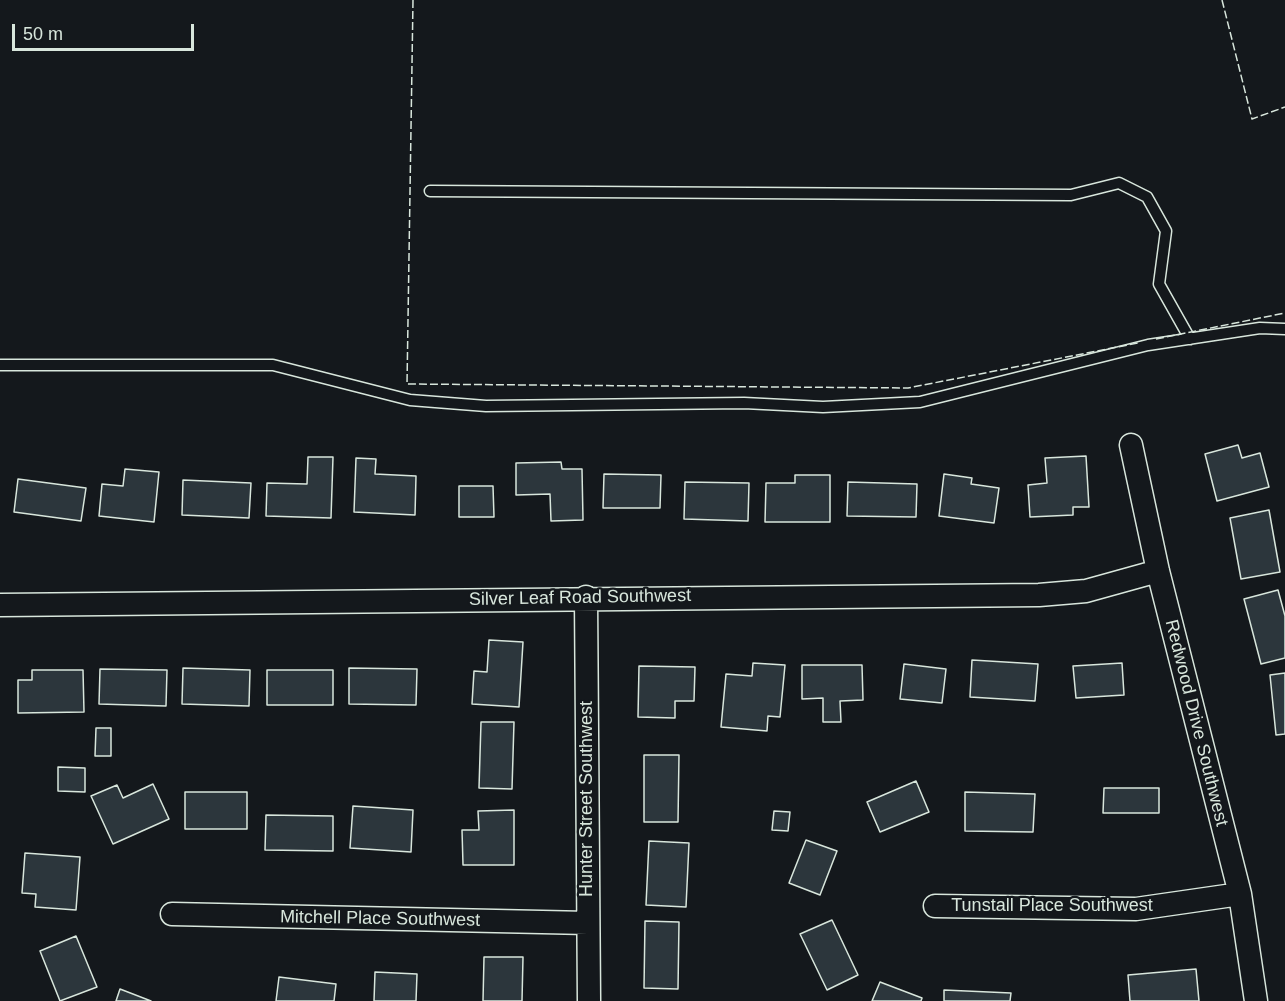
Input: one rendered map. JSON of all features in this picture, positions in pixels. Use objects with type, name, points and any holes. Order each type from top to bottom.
[{"type":"street","name":"Redwood Drive Southwest","points":[[1131,445],[1158,571],[1240,894],[1256,1001]]},
{"type":"street","name":"Silver Leaf Road Southwest","points":[[0,605],[586,597],[1039,595],[1086,591],[1158,571]]},
{"type":"street","name":"Hunter Street Southwest","points":[[586,597],[589,1001]]},
{"type":"street","name":"Tunstall Place Southwest","points":[[935,906],[1136,909],[1240,894]]},
{"type":"street","name":"Mitchell Place Southwest","points":[[172,914],[588,923]]},
{"type":"lane","points":[[430,191],[1071,195],[1119,183],[1147,197],[1166,231],[1159,284],[1190,339]]},
{"type":"lane","points":[[0,364],[273,365],[410,400],[486,406],[744,403],[823,407],[920,402],[1148,345],[1260,328],[1285,329]]},
{"type":"building","points":[[1238,445],[1242,458],[1260,453],[1269,487],[1217,501],[1205,454]]},
{"type":"building","points":[[1086,456],[1089,507],[1073,507],[1073,515],[1030,517],[1028,485],[1047,483],[1045,458]]},
{"type":"building","points":[[308,457],[333,457],[331,518],[266,516],[267,483],[307,484]]},
{"type":"building","points":[[356,458],[376,459],[375,474],[416,476],[415,515],[354,512]]},
{"type":"building","points":[[561,462],[562,469],[582,469],[583,520],[551,521],[550,494],[516,495],[516,463]]},
{"type":"building","points":[[125,469],[159,472],[154,522],[99,516],[102,484],[123,486]]},
{"type":"building","points":[[604,474],[661,475],[660,508],[603,508]]},
{"type":"building","points":[[944,474],[972,478],[971,484],[999,488],[994,523],[939,516]]},
{"type":"building","points":[[795,475],[830,475],[830,522],[765,522],[766,483],[795,483]]},
{"type":"building","points":[[18,479],[86,488],[81,521],[14,512]]},
{"type":"building","points":[[183,480],[251,483],[249,518],[182,515]]},
{"type":"building","points":[[685,482],[749,483],[748,521],[684,519]]},
{"type":"building","points":[[848,482],[917,484],[916,517],[847,516]]},
{"type":"building","points":[[459,486],[493,486],[494,517],[459,517]]},
{"type":"building","points":[[1269,510],[1280,572],[1241,579],[1230,518]]},
{"type":"building","points":[[1278,590],[1285,616],[1285,658],[1261,664],[1244,599]]},
{"type":"building","points":[[489,640],[523,642],[519,707],[472,704],[474,671],[487,672]]},
{"type":"building","points":[[972,660],[1038,664],[1035,701],[970,697]]},
{"type":"building","points":[[753,663],[785,665],[780,717],[768,716],[767,731],[721,727],[726,674],[752,676]]},
{"type":"building","points":[[1122,663],[1124,695],[1076,698],[1073,666]]},
{"type":"building","points":[[904,664],[946,669],[942,703],[900,699]]},
{"type":"building","points":[[802,665],[862,665],[863,700],[840,701],[841,722],[823,722],[823,698],[802,699]]},
{"type":"building","points":[[639,666],[695,667],[694,701],[675,701],[675,718],[638,717]]},
{"type":"building","points":[[183,668],[250,670],[249,706],[182,704]]},
{"type":"building","points":[[349,668],[417,669],[416,705],[349,704]]},
{"type":"building","points":[[100,669],[167,670],[166,706],[99,704]]},
{"type":"building","points":[[32,670],[83,670],[84,712],[18,713],[18,680],[32,680]]},
{"type":"building","points":[[267,670],[333,670],[333,705],[267,705]]},
{"type":"building","points":[[1285,673],[1285,734],[1276,735],[1270,675]]},
{"type":"building","points":[[481,722],[514,722],[512,789],[479,788]]},
{"type":"building","points":[[96,728],[111,728],[111,756],[95,756]]},
{"type":"building","points":[[644,755],[679,755],[678,822],[644,822]]},
{"type":"building","points":[[58,767],[85,768],[85,792],[58,791]]},
{"type":"building","points":[[916,781],[929,812],[880,832],[867,802]]},
{"type":"building","points":[[153,784],[169,819],[113,844],[91,796],[117,785],[123,798]]},
{"type":"building","points":[[1104,788],[1159,788],[1159,813],[1103,813]]},
{"type":"building","points":[[185,792],[247,792],[247,829],[185,829]]},
{"type":"building","points":[[965,792],[1035,794],[1033,832],[965,831]]},
{"type":"building","points":[[353,806],[413,810],[411,852],[350,848]]},
{"type":"building","points":[[514,810],[514,865],[463,865],[462,830],[479,830],[478,811]]},
{"type":"building","points":[[774,811],[790,812],[788,831],[772,830]]},
{"type":"building","points":[[266,815],[333,816],[333,851],[265,850]]},
{"type":"building","points":[[806,840],[837,851],[820,895],[789,883]]},
{"type":"building","points":[[649,841],[689,843],[686,907],[646,905]]},
{"type":"building","points":[[25,853],[80,857],[76,910],[35,907],[36,894],[22,893]]},
{"type":"building","points":[[832,920],[858,975],[827,990],[800,934]]},
{"type":"building","points":[[645,921],[679,922],[678,989],[644,988]]},
{"type":"building","points":[[76,936],[97,987],[60,1001],[40,951]]},
{"type":"building","points":[[484,957],[523,957],[522,1001],[483,1001]]},
{"type":"building","points":[[1196,969],[1199,1001],[1130,1001],[1128,975]]},
{"type":"building","points":[[375,972],[417,974],[416,1001],[374,1001]]},
{"type":"building","points":[[279,977],[336,984],[334,1001],[276,1001]]},
{"type":"building","points":[[880,982],[922,998],[921,1001],[872,1001]]},
{"type":"building","points":[[120,989],[151,1001],[116,1001]]},
{"type":"building","points":[[944,990],[1011,993],[1010,1001],[944,1001]]},
{"type":"fence","points":[[413,0],[407,384],[908,388],[1138,343]]},
{"type":"fence","points":[[1222,0],[1252,119],[1285,107]]},
{"type":"fence","points":[[1156,339],[1285,313]]}]
